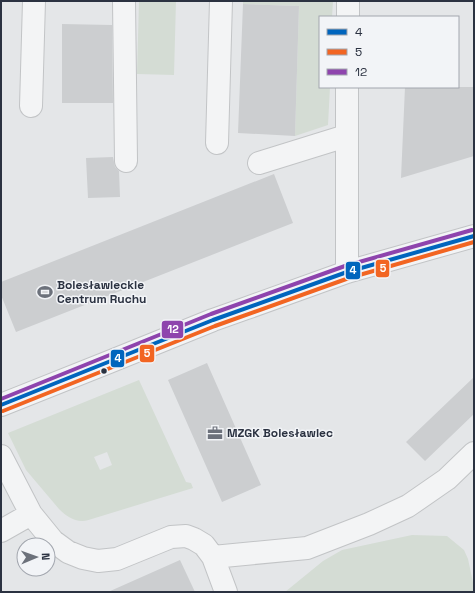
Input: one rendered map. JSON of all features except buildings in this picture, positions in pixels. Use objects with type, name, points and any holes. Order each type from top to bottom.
[{"type":"street","points":[[31,106],[34,1]]},
{"type":"street","points":[[124,1],[126,161]]},
{"type":"street","points":[[217,143],[221,1]]},
{"type":"street","points":[[348,1],[348,16]]},
{"type":"street","points":[[347,88],[347,272]]},
{"type":"street","points":[[259,163],[346,136]]},
{"type":"street","points":[[1,405],[213,320],[347,272],[474,236]]},
{"type":"street","points":[[213,557],[307,548],[369,524],[414,502],[447,479],[474,453]]},
{"type":"street","points":[[1,456],[31,514],[53,541],[68,552],[83,558],[98,561],[117,559],[171,537],[186,536],[194,538],[204,545],[213,557],[226,592]]},
{"type":"street","points":[[1,531],[31,514]]},
{"type":"shaded area","points":[[139,1],[176,1],[174,75],[137,74]]},
{"type":"shaded area","points":[[243,1],[333,1],[332,16],[319,16],[319,88],[330,88],[328,125],[295,136],[299,6],[243,4]]},
{"type":"shaded area","points":[[139,380],[186,482],[191,483],[193,488],[88,520],[75,520],[59,509],[26,470],[8,433]],"holes":[[[107,452],[112,465],[100,470],[94,457]]]},
{"type":"shaded area","points":[[412,535],[447,536],[464,550],[468,559],[474,592],[285,592],[323,561],[342,550]]},
{"type":"transit line","name":"12","points":[[1,399],[211,314],[345,266],[472,230]]},
{"type":"transit line","name":"4","points":[[1,405],[213,320],[347,272],[474,236]]},
{"type":"transit line","name":"5","points":[[3,411],[215,326],[349,278],[474,242]]},
{"type":"place","name":"Bolesławieckie Centrum Ruchu","points":[[45,292]]},
{"type":"place","name":"MZGK Bolesławiec","points":[[215,433]]}]
